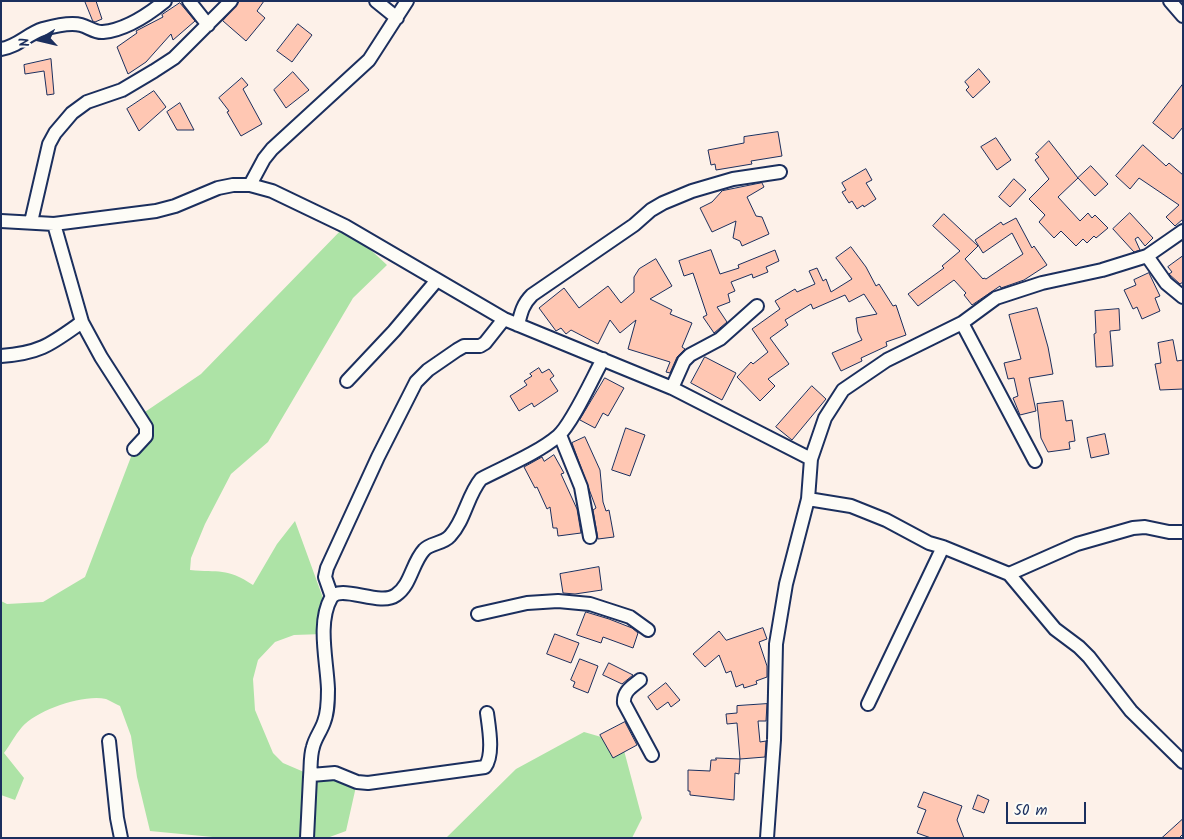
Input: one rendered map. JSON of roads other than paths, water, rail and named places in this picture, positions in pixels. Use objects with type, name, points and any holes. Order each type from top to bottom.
[{"type":"street","points":[[1,49],[17,44],[32,33],[68,24],[81,25],[94,31],[103,32],[138,20],[165,1]]},
{"type":"street","points":[[189,1],[208,25]]},
{"type":"street","points":[[31,222],[49,144],[55,133],[72,113],[88,102],[122,90],[174,58],[231,1]]},
{"type":"street","points":[[376,1],[397,18]]},
{"type":"street","points":[[250,185],[264,159],[369,60],[407,1]]},
{"type":"street","points":[[1170,1],[1183,16]]},
{"type":"street","points":[[518,325],[521,310],[532,295],[634,225],[651,210],[692,191],[733,179],[780,172]]},
{"type":"street","points":[[1,221],[54,224],[156,211],[175,206],[218,188],[233,185],[250,185],[272,191],[345,226],[518,325],[672,388],[812,459]]},
{"type":"street","points":[[54,224],[82,322],[101,357],[146,426],[146,436],[134,449]]},
{"type":"street","points":[[767,838],[774,740],[776,644],[786,584],[808,499],[812,459],[825,418],[843,390],[888,360],[962,323],[996,298],[1042,283],[1102,270],[1147,256],[1183,231]]},
{"type":"street","points":[[1147,256],[1166,283],[1183,298]]},
{"type":"street","points":[[347,381],[394,331],[437,280]]},
{"type":"street","points":[[672,388],[684,361],[690,355],[720,339],[757,306]]},
{"type":"street","points":[[332,597],[326,577],[327,568],[378,457],[416,382],[428,370],[464,346],[480,346],[485,343],[504,318]]},
{"type":"street","points":[[1,356],[20,354],[49,345],[82,322]]},
{"type":"street","points":[[962,323],[1035,461]]},
{"type":"street","points":[[307,838],[312,748],[324,724],[327,709],[328,688],[323,634],[327,609],[332,597],[337,593],[381,599],[397,595],[407,582],[424,549],[449,538],[455,531],[475,486],[481,479],[560,435],[602,359]]},
{"type":"street","points":[[560,435],[581,486],[590,537]]},
{"type":"street","points":[[808,499],[851,506],[886,520],[929,544],[1009,574],[1055,629],[1089,657],[1131,711],[1183,762]]},
{"type":"street","points":[[1009,574],[1077,544],[1133,528],[1145,527],[1169,532],[1183,532]]},
{"type":"street","points":[[868,704],[943,548]]},
{"type":"street","points":[[478,614],[527,603],[558,601],[590,604],[630,617],[648,630]]},
{"type":"street","points":[[640,680],[626,692],[624,703],[652,755]]},
{"type":"street","points":[[311,774],[335,773],[357,782],[368,783],[485,767],[489,762],[490,732],[487,713]]},
{"type":"street","points":[[109,741],[117,818],[121,838]]}]
